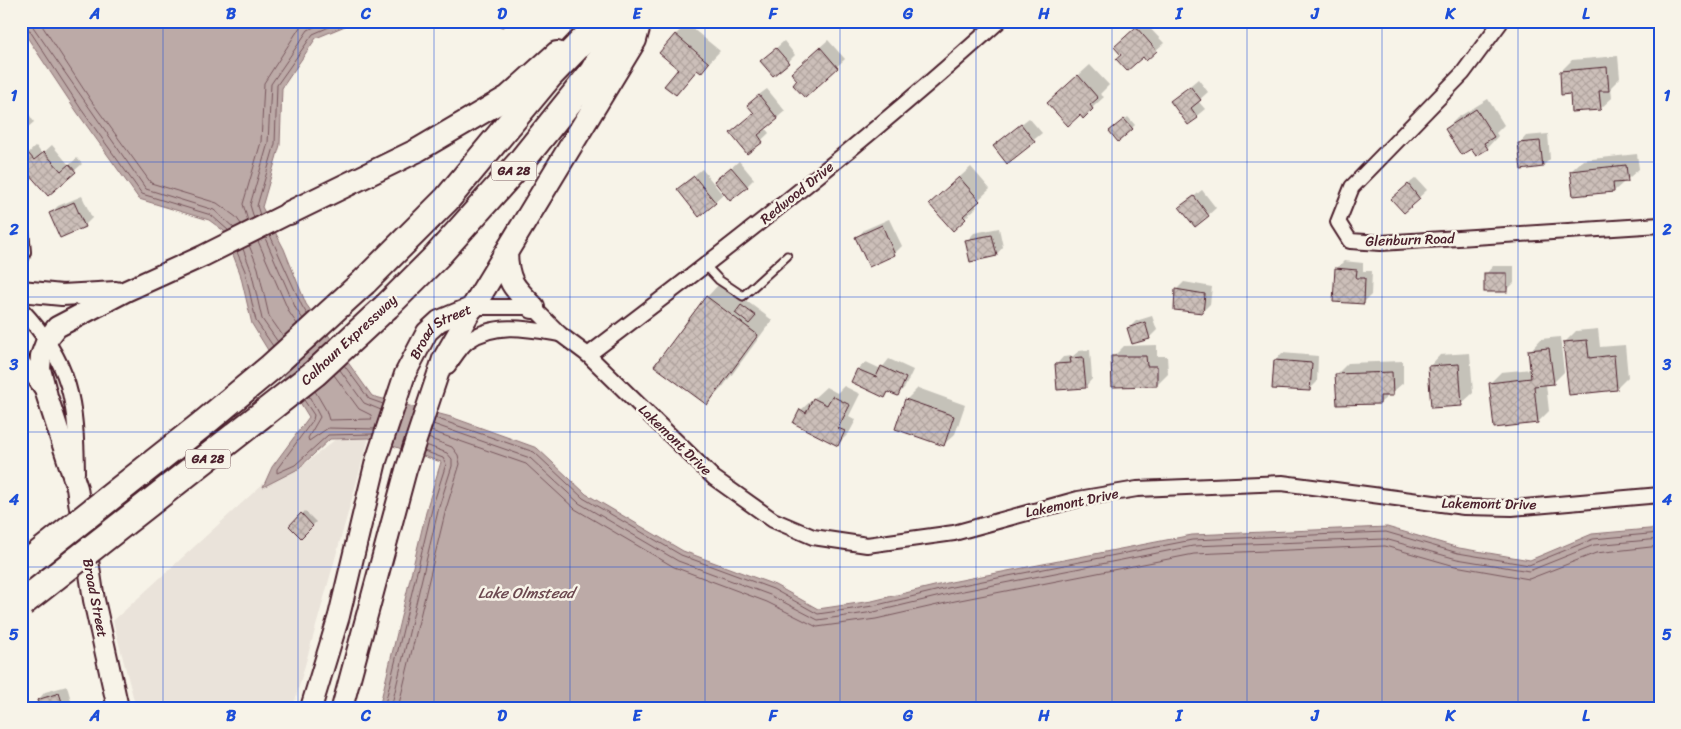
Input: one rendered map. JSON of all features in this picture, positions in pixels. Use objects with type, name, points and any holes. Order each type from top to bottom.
[{"type":"highway","name":"GA 28","points":[[21,568],[270,368],[364,282],[447,199],[550,75],[602,21]]},
{"type":"highway","name":"Calhoun Expressway","points":[[22,603],[315,373],[387,306],[437,256],[520,163],[593,72],[622,21]]},
{"type":"main road","points":[[46,340],[57,326],[416,151],[508,97],[594,21]]},
{"type":"main road","points":[[473,307],[635,40],[640,21]]},
{"type":"main road","points":[[506,253],[509,279],[513,287],[533,306]]},
{"type":"main road","points":[[21,290],[62,295],[126,291]]},
{"type":"main road","name":"Broad Street","points":[[311,708],[339,616],[376,460],[405,374],[427,332],[440,321],[473,307]]},
{"type":"main road","name":"Broad Street","points":[[342,708],[406,470],[443,359],[473,307]]},
{"type":"main road","name":"Broad Street","points":[[46,340],[41,356],[40,368],[76,488],[94,600],[118,708]]},
{"type":"street","name":"Redwood Drive","points":[[588,355],[706,266],[838,160],[999,21]]},
{"type":"street","name":"Glenburn Road","points":[[1501,22],[1463,73],[1352,187],[1338,222],[1350,241],[1381,243],[1660,225]]},
{"type":"street","points":[[21,230],[23,252],[21,258]]},
{"type":"street","points":[[473,307],[533,306]]},
{"type":"street","name":"Lakemont Drive","points":[[533,306],[560,334],[588,355],[714,478],[773,520],[813,537],[867,545],[954,533],[1078,499],[1137,489],[1282,483],[1464,507],[1512,508],[1660,495]]},
{"type":"street","name":"Broad Street","points":[[21,309],[46,340],[60,363],[74,405],[76,422],[76,488]]},
{"type":"street","name":"Lakemont Drive","points":[[434,385],[468,341],[491,330],[520,327],[560,334]]},
{"type":"street","points":[[21,360],[47,396]]},
{"type":"lane","points":[[706,266],[719,280],[743,296],[787,256]]},
{"type":"shaded area","points":[[369,438],[293,708],[136,708],[113,621],[266,481],[298,469],[336,439]]},
{"type":"water","name":"Lake Olmstead","points":[[21,21],[357,21],[316,38],[282,88],[280,145],[262,207],[284,249],[306,304],[372,396],[451,417],[537,448],[586,494],[683,551],[775,585],[818,609],[872,601],[951,582],[1192,535],[1387,527],[1459,548],[1530,560],[1592,534],[1660,528],[1660,708],[379,708],[428,504],[441,462],[369,438],[330,439],[298,469],[263,487],[272,467],[309,417],[252,324],[240,273],[224,231],[209,220],[139,199],[77,112],[21,28]]},
{"type":"building","points":[[470,21],[505,21],[504,27]]},
{"type":"building","points":[[1136,27],[1157,51],[1146,61],[1143,57],[1127,71],[1116,59],[1121,55],[1114,47]]},
{"type":"building","points":[[675,34],[709,63],[701,73],[697,70],[676,95],[664,86],[678,69],[659,53]]},
{"type":"building","points":[[820,47],[838,68],[805,98],[793,85],[797,80],[791,73]]},
{"type":"building","points":[[776,48],[789,63],[773,76],[760,61]]},
{"type":"building","points":[[1607,67],[1609,91],[1599,91],[1601,110],[1571,112],[1570,94],[1561,95],[1560,71]]},
{"type":"building","points":[[1078,75],[1098,98],[1090,105],[1093,109],[1083,119],[1080,115],[1068,126],[1047,103]]},
{"type":"building","points":[[1190,86],[1201,100],[1191,108],[1198,118],[1188,125],[1170,101]]},
{"type":"building","points":[[759,95],[778,119],[758,135],[763,142],[747,154],[730,133],[754,113],[747,105]]},
{"type":"building","points":[[1476,109],[1494,137],[1484,143],[1488,149],[1476,156],[1471,149],[1461,155],[1445,129]]},
{"type":"building","points":[[1124,119],[1133,129],[1118,142],[1109,131]]},
{"type":"building","points":[[21,121],[27,130],[21,134]]},
{"type":"building","points":[[1021,124],[1035,142],[1007,164],[993,146]]},
{"type":"building","points":[[1540,141],[1543,167],[1521,170],[1518,143]]},
{"type":"building","points":[[44,152],[61,171],[69,164],[76,172],[48,196],[21,165],[21,159],[28,153],[34,160]]},
{"type":"building","points":[[1626,165],[1628,182],[1613,183],[1614,192],[1573,196],[1570,171]]},
{"type":"building","points":[[731,167],[748,187],[730,201],[714,181]]},
{"type":"building","points":[[694,176],[716,203],[699,217],[677,189]]},
{"type":"building","points":[[959,177],[980,201],[963,216],[966,219],[953,231],[929,204]]},
{"type":"building","points":[[1408,184],[1420,199],[1404,213],[1391,199]]},
{"type":"building","points":[[1194,196],[1209,216],[1195,227],[1179,207]]},
{"type":"building","points":[[74,202],[85,227],[60,238],[49,213]]},
{"type":"building","points":[[882,225],[895,255],[869,267],[855,237]]},
{"type":"building","points":[[992,235],[997,256],[970,262],[965,240]]},
{"type":"building","points":[[1335,268],[1357,270],[1356,278],[1365,278],[1364,304],[1333,302]]},
{"type":"building","points":[[1484,273],[1507,273],[1507,292],[1484,292]]},
{"type":"building","points":[[1175,289],[1205,294],[1203,313],[1174,310]]},
{"type":"building","points":[[706,296],[758,335],[707,405],[654,366]]},
{"type":"building","points":[[741,305],[756,316],[749,324],[735,313]]},
{"type":"building","points":[[1145,322],[1150,339],[1132,344],[1127,328]]},
{"type":"building","points":[[1587,340],[1589,358],[1614,355],[1617,390],[1569,395],[1563,342]]},
{"type":"building","points":[[1549,348],[1554,384],[1534,386],[1538,423],[1494,428],[1489,383],[1531,378],[1528,350]]},
{"type":"building","points":[[1111,356],[1146,356],[1147,366],[1157,366],[1157,386],[1112,387]]},
{"type":"building","points":[[1083,357],[1086,388],[1057,390],[1055,364],[1071,363],[1070,358]]},
{"type":"building","points":[[1274,360],[1312,363],[1310,391],[1272,389]]},
{"type":"building","points":[[1459,364],[1462,406],[1431,408],[1428,366]]},
{"type":"building","points":[[881,366],[906,378],[898,396],[888,392],[885,398],[851,382],[857,369],[876,377]]},
{"type":"building","points":[[1392,372],[1393,396],[1380,396],[1380,404],[1337,405],[1335,374]]},
{"type":"building","points":[[832,396],[850,405],[838,428],[845,431],[838,446],[793,423],[800,409],[806,413],[813,398],[827,405]]},
{"type":"building","points":[[905,399],[954,416],[944,446],[895,429]]},
{"type":"building","points":[[301,513],[313,526],[301,538],[289,526]]},
{"type":"building","points":[[59,693],[64,708],[39,708],[37,700]]}]
